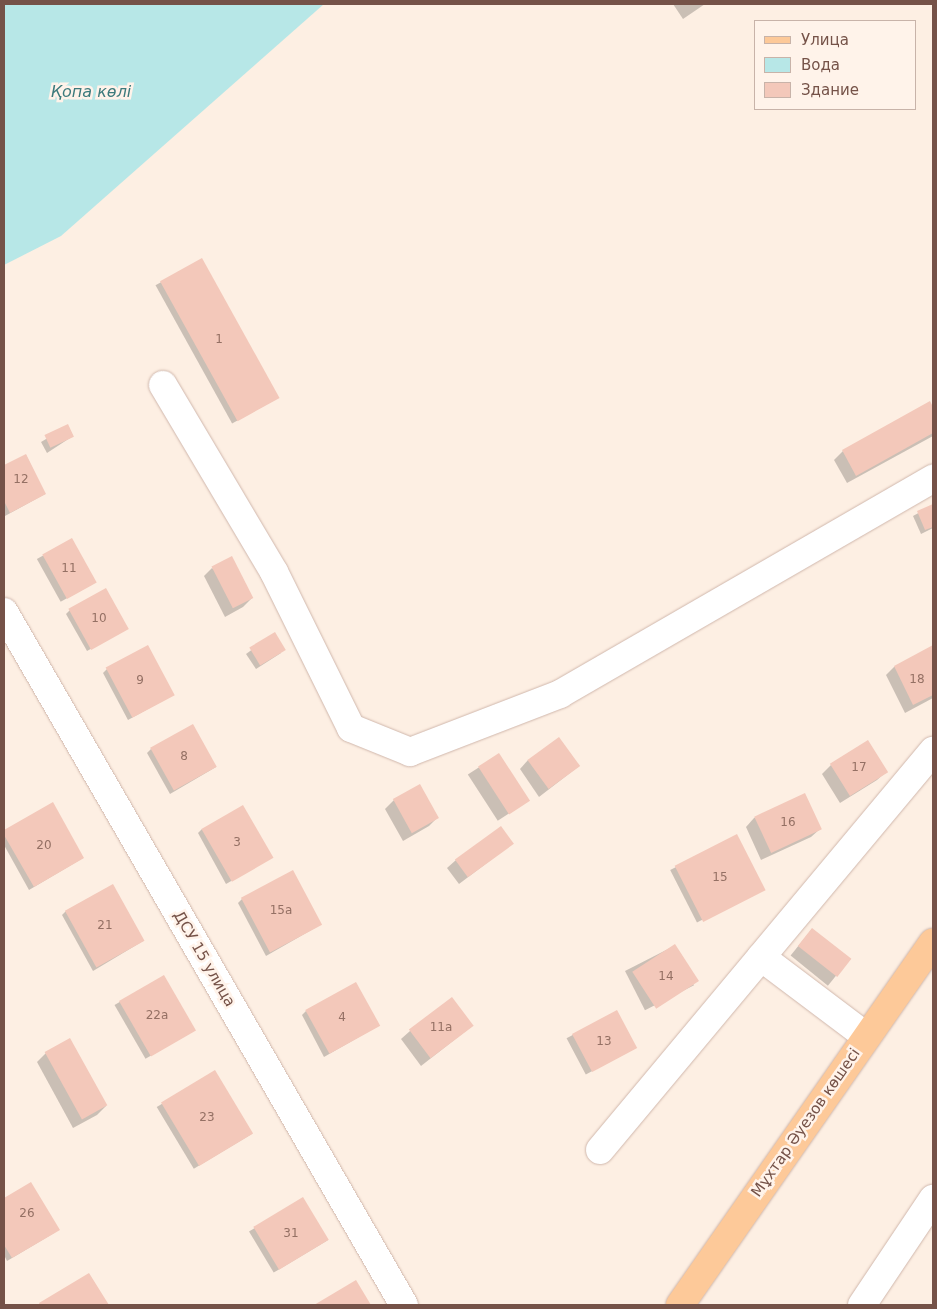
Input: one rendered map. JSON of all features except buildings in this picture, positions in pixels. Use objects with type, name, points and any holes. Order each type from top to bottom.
[{"type":"main road","name":"Мұхтар Әуезов көшесі","points":[[680,1305],[933,942]]},
{"type":"lane","points":[[164,385],[274,572],[351,728],[410,752],[560,694],[933,479]]},
{"type":"lane","name":"ДСУ 15 улица","points":[[4,612],[404,1305]]},
{"type":"lane","points":[[600,1150],[933,751]]},
{"type":"lane","points":[[761,957],[866,1036]]},
{"type":"lane","points":[[862,1305],[933,1199]]},
{"type":"water","name":"Қопа көлі","points":[[4,4],[324,4],[61,236],[4,265]]}]
